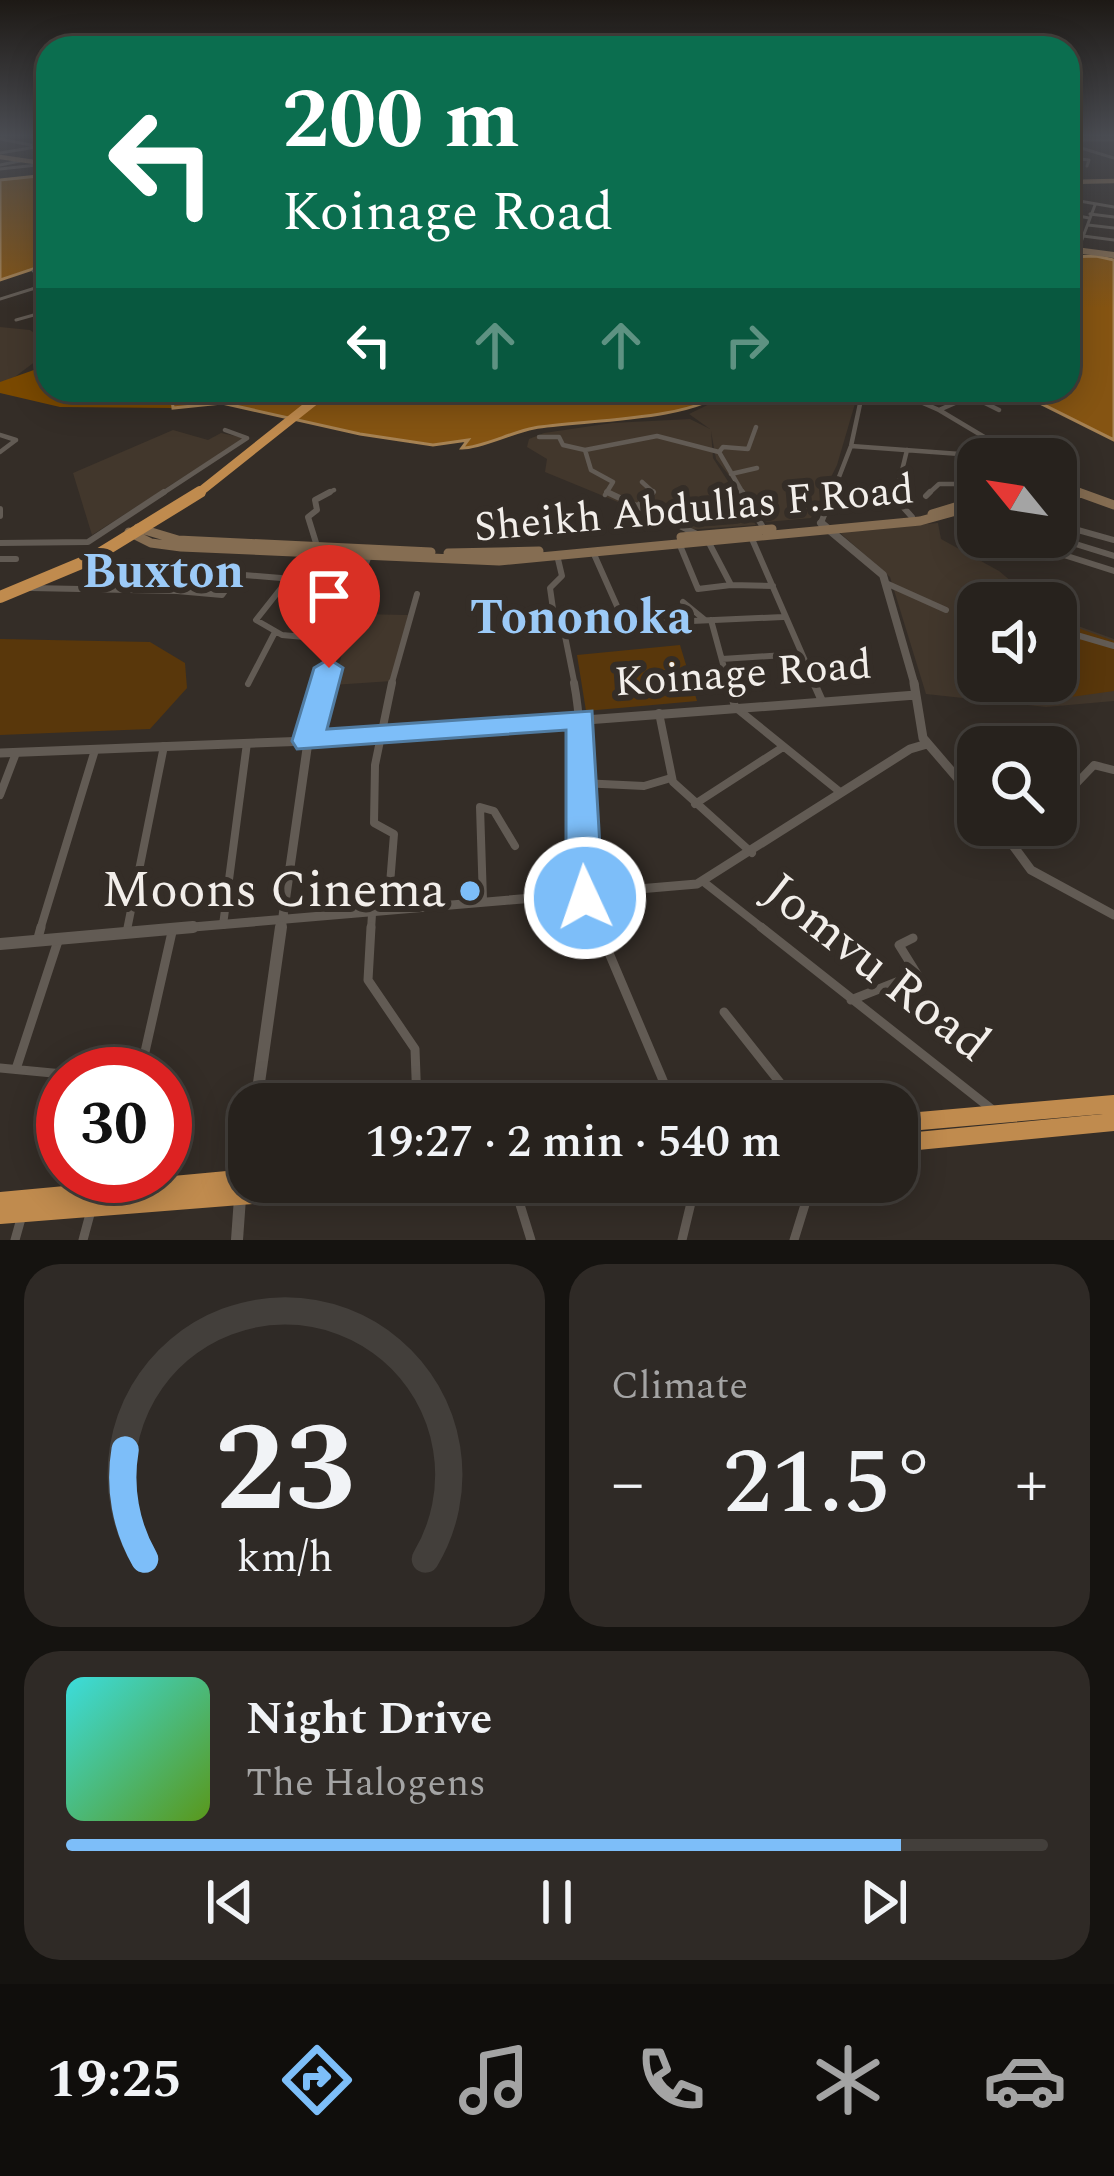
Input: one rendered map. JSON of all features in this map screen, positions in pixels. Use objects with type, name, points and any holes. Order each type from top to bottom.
[{"type":"highway","points":[[0,594],[28,588],[169,517],[309,402]]},
{"type":"highway","points":[[0,594],[138,534],[277,430]]},
{"type":"highway","points":[[164,538],[160,530],[169,517]]},
{"type":"highway","points":[[918,1121],[1114,1104]]},
{"type":"highway","points":[[918,1141],[1114,1122]]},
{"type":"highway","points":[[192,1188],[212,1190]]},
{"type":"highway","points":[[11,1215],[228,1188]]},
{"type":"highway","points":[[0,1201],[36,1196]]},
{"type":"main road","points":[[1080,250],[1114,255]]},
{"type":"main road","points":[[1077,489],[1114,502]]},
{"type":"main road","points":[[1077,489],[1114,502]]},
{"type":"main road","name":"Sheikh Abdullas F.Road","points":[[138,534],[499,561],[703,537],[751,537],[912,517],[957,506]]},
{"type":"main road","name":"Sheikh Abdullas F.Road","points":[[138,534],[369,552],[506,553],[936,519],[957,510]]},
{"type":"street","points":[[1080,202],[1114,207]]},
{"type":"street","points":[[1080,206],[1085,203]]},
{"type":"street","points":[[1080,244],[1095,205]]},
{"type":"street","points":[[1080,217],[1114,228]]},
{"type":"street","points":[[1088,219],[1114,217]]},
{"type":"street","points":[[1083,236],[1114,240]]},
{"type":"street","points":[[0,299],[36,288]]},
{"type":"street","points":[[16,320],[36,314]]},
{"type":"street","points":[[860,402],[828,526],[888,584],[946,610]]},
{"type":"street","points":[[921,402],[986,438]]},
{"type":"street","points":[[940,410],[958,402]]},
{"type":"street","points":[[981,402],[999,410]]},
{"type":"street","points":[[718,452],[722,447],[748,449],[756,428]]},
{"type":"street","points":[[0,544],[88,542],[247,438],[225,430]]},
{"type":"street","points":[[0,435],[16,440],[0,452]]},
{"type":"street","points":[[539,437],[559,436],[563,446],[585,450],[657,436],[718,452],[764,529]]},
{"type":"street","points":[[850,448],[957,454]]},
{"type":"street","points":[[585,450],[591,470],[613,482],[604,493],[703,537],[731,585]]},
{"type":"street","points":[[908,450],[895,498],[912,517]]},
{"type":"street","points":[[731,474],[757,468]]},
{"type":"street","points":[[638,506],[653,491],[642,482]]},
{"type":"street","points":[[926,496],[939,484],[957,484]]},
{"type":"street","points":[[317,547],[308,517],[317,510],[315,500],[334,490]]},
{"type":"street","points":[[1077,535],[1114,540]]},
{"type":"street","points":[[751,537],[822,701]]},
{"type":"street","points":[[1077,541],[1114,556]]},
{"type":"street","points":[[679,543],[698,590],[773,586]]},
{"type":"street","points":[[259,1083],[308,741],[369,552]]},
{"type":"street","points":[[592,552],[625,624]]},
{"type":"street","points":[[519,630],[555,622],[550,588],[562,576],[557,555]]},
{"type":"street","points":[[1077,558],[1114,571]]},
{"type":"street","points":[[0,559],[16,559]]},
{"type":"street","points":[[177,591],[190,572],[286,582],[270,608],[254,617],[274,632],[338,640]]},
{"type":"street","points":[[28,588],[222,595],[238,574]]},
{"type":"street","points":[[888,584],[927,744],[957,778]]},
{"type":"street","points":[[388,913],[394,834],[373,818],[381,734],[417,594]]},
{"type":"street","points":[[683,602],[708,620],[735,707],[780,748],[843,794]]},
{"type":"street","points":[[664,1083],[585,898],[581,718],[566,633],[625,624],[783,616]]},
{"type":"street","points":[[248,684],[274,632]]},
{"type":"street","points":[[1077,635],[1114,646]]},
{"type":"street","points":[[722,659],[801,654]]},
{"type":"street","name":"Koinage Road","points":[[0,754],[308,741],[916,695]]},
{"type":"street","points":[[659,713],[670,778],[752,854]]},
{"type":"street","points":[[222,928],[247,743]]},
{"type":"street","points":[[0,944],[585,898],[705,883],[910,749],[927,744]]},
{"type":"street","points":[[126,935],[164,746]]},
{"type":"street","points":[[695,804],[780,748]]},
{"type":"street","points":[[37,941],[95,749]]},
{"type":"street","points":[[0,795],[16,753]]},
{"type":"street","points":[[1077,783],[1094,765],[1114,770]]},
{"type":"street","points":[[581,783],[644,786],[670,778]]},
{"type":"street","points":[[483,904],[480,807],[494,811],[515,846]]},
{"type":"street","points":[[1013,846],[1031,870],[1114,915]]},
{"type":"street","name":"Jomvu Road","points":[[705,883],[999,1114]]},
{"type":"street","points":[[372,914],[368,980],[415,1049],[416,1083]]},
{"type":"street","points":[[146,1047],[172,932]]},
{"type":"street","points":[[851,1000],[917,974],[899,945],[913,938]]},
{"type":"street","points":[[16,1069],[58,940]]},
{"type":"street","points":[[724,1012],[780,1083]]},
{"type":"street","points":[[0,1068],[36,1071]]},
{"type":"street","points":[[237,1240],[242,1203]]},
{"type":"street","points":[[520,1203],[531,1240]]},
{"type":"street","points":[[682,1240],[691,1203]]},
{"type":"street","points":[[794,1240],[805,1203]]},
{"type":"street","points":[[83,1240],[91,1208]]},
{"type":"street","points":[[11,1215],[15,1240]]},
{"type":"shaded area","points":[[0,192],[36,192],[36,268],[0,280]]},
{"type":"shaded area","points":[[1080,257],[1114,260],[1114,440],[1038,402],[1080,402]]},
{"type":"shaded area","points":[[0,327],[30,330],[36,334],[36,361],[0,388]]},
{"type":"shaded area","points":[[36,369],[36,401],[0,393],[0,382]]},
{"type":"shaded area","points":[[39,402],[172,402],[173,408],[60,407]]},
{"type":"shaded area","points":[[172,402],[705,402],[663,414],[534,428],[462,448],[468,440],[433,445],[222,403],[173,408]]},
{"type":"shaded area","points":[[714,402],[855,402],[837,465],[811,518],[766,522],[716,459],[711,431],[713,458],[756,525],[686,530],[545,472],[547,459],[527,447],[529,439],[544,433],[612,423],[690,419],[710,429],[689,414]]},
{"type":"shaded area","points":[[173,430],[208,440],[221,433],[245,438],[92,535],[73,473]]},
{"type":"shaded area","points":[[938,523],[941,539],[957,548],[957,558],[975,558],[1012,582],[957,582],[957,697],[926,694],[890,577],[839,532]]},
{"type":"shaded area","points":[[354,614],[408,615],[392,681],[333,685]]},
{"type":"shaded area","points":[[1077,626],[1114,639],[1114,701],[1046,707],[1000,702],[1077,702]]},
{"type":"shaded area","points":[[1077,628],[1114,641],[1114,691],[1077,696]]},
{"type":"shaded area","points":[[0,639],[150,642],[185,663],[187,688],[150,729],[0,735]]},
{"type":"shaded area","points":[[680,645],[697,701],[586,711],[577,655]]},
{"type":"place","name":"Moons Cinema","points":[[470,891]]},
{"type":"district","name":"Buxton","points":[[163,572]]},
{"type":"district","name":"Tononoka","points":[[581,618]]},
{"type":"route","points":[[329,668],[308,741],[581,718],[585,898]]}]
